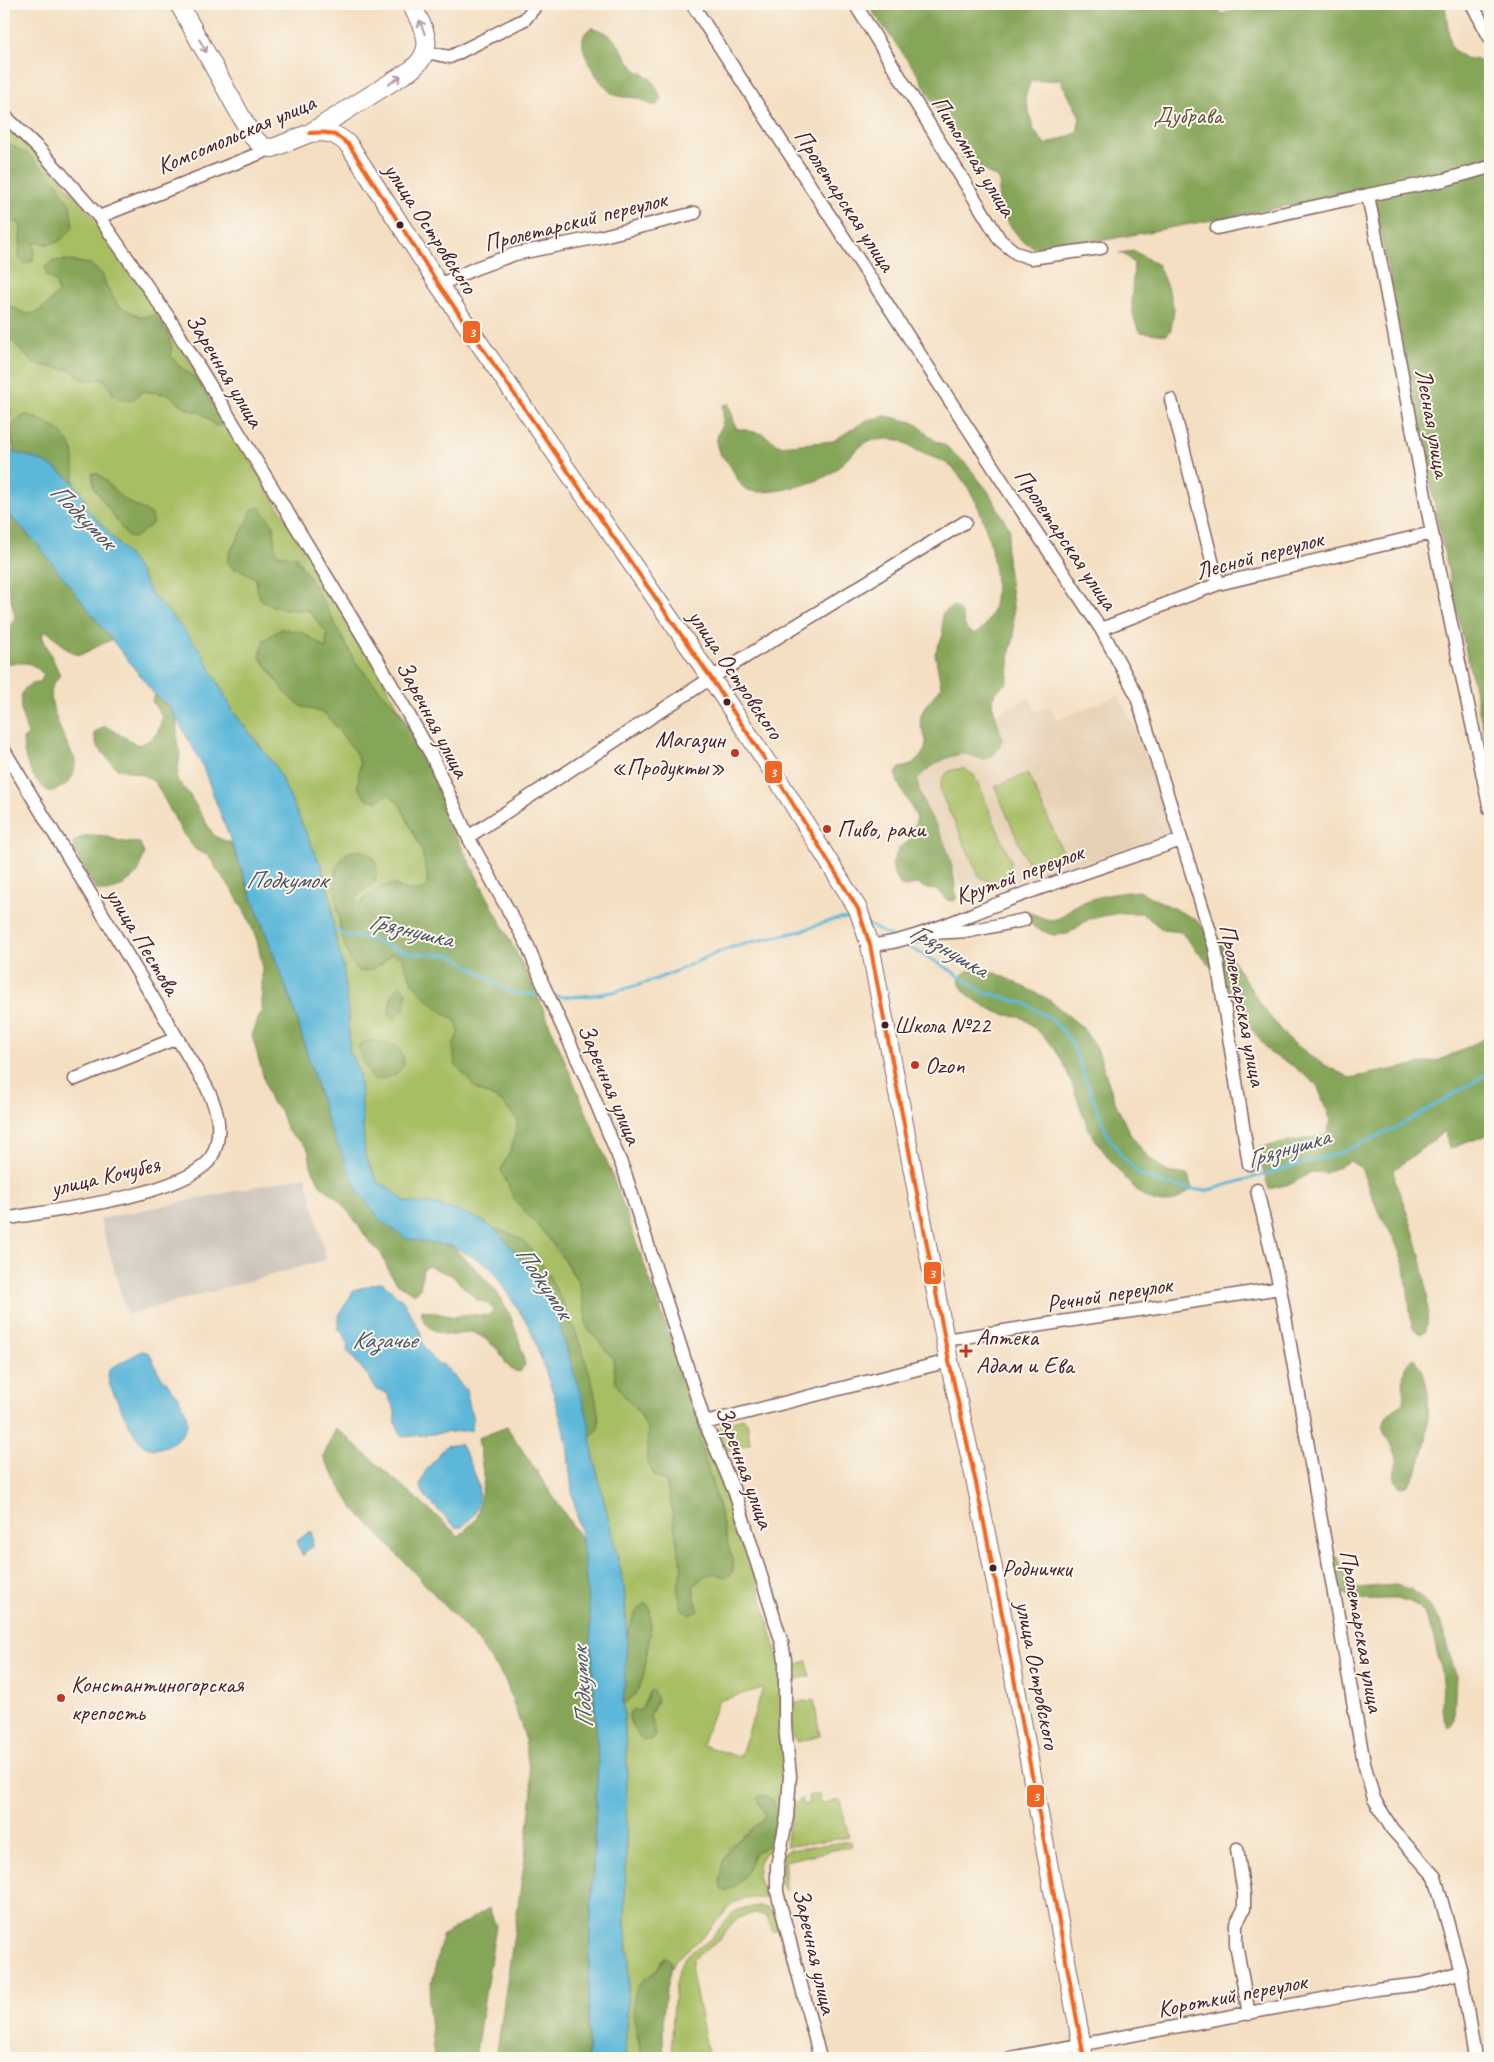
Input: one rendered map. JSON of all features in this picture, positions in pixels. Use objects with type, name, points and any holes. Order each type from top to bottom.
[{"type":"street","points":[[179,4],[252,136],[263,147],[273,148]]},
{"type":"street","points":[[411,4],[425,34],[426,52],[450,57],[525,19],[537,4]]},
{"type":"street","name":"Пролетарская улица","points":[[692,4],[1101,630],[1136,694],[1215,948],[1250,1164]]},
{"type":"street","name":"Питомная улица","points":[[855,4],[1000,240],[1016,253],[1031,258],[1101,248]]},
{"type":"street","points":[[1472,4],[1490,38]]},
{"type":"street","name":"Комсомольская улица","points":[[99,217],[310,133],[411,70],[423,59],[426,52]]},
{"type":"street","points":[[349,145],[348,120],[353,108],[358,103]]},
{"type":"street","name":"Заречная улица","points":[[4,115],[40,150],[99,217],[169,318],[378,661],[432,756],[468,837],[528,946],[625,1173],[705,1423],[735,1493],[782,1643],[785,1726],[790,1776],[787,1817],[777,1866],[777,1892],[820,2058]]},
{"type":"street","name":"улица Островского","points":[[310,133],[326,131],[334,133],[349,145],[439,285],[711,678],[772,770],[858,909],[875,941],[945,1340],[1006,1629],[1083,2051]]},
{"type":"street","points":[[248,158],[251,153],[252,136]]},
{"type":"street","points":[[1217,228],[1444,180],[1490,167]]},
{"type":"street","name":"Лесная улица","points":[[1368,195],[1432,533],[1490,810]]},
{"type":"street","name":"Пролетарский переулок","points":[[439,285],[476,268],[515,254],[599,237],[696,213]]},
{"type":"street","points":[[1171,400],[1218,584]]},
{"type":"street","points":[[468,837],[711,678],[965,522]]},
{"type":"street","name":"Лесной переулок","points":[[1101,630],[1218,584],[1432,533]]},
{"type":"street","name":"улица Пестова","points":[[4,750],[216,1105],[219,1122],[218,1140],[210,1160]]},
{"type":"street","name":"Крутой переулок","points":[[875,941],[918,934],[1030,891],[1181,840]]},
{"type":"street","points":[[918,934],[970,931],[1024,920]]},
{"type":"street","points":[[75,1079],[177,1038]]},
{"type":"street","name":"улица Кочубея","points":[[4,1219],[130,1196],[178,1181],[196,1171],[210,1160]]},
{"type":"street","name":"Пролетарская улица","points":[[1257,1190],[1280,1288],[1364,1763],[1374,1799],[1392,1830],[1435,1877],[1461,1972],[1475,2058]]},
{"type":"street","name":"Речной переулок","points":[[945,1340],[1280,1288]]},
{"type":"street","points":[[705,1423],[949,1361]]},
{"type":"street","points":[[1237,1849],[1244,1894],[1244,1909],[1236,1924],[1236,1944],[1249,2014]]},
{"type":"street","name":"Короткий переулок","points":[[1010,2058],[1083,2051],[1249,2014],[1376,1989],[1422,1984],[1461,1972]]},
{"type":"shaded area","points":[[1119,695],[1150,764],[1166,816],[1169,831],[1167,836],[1102,856],[1035,882],[1028,879],[968,900],[913,773],[974,726],[1029,697],[1036,711],[1049,706],[1056,720]]},
{"type":"shaded area","points":[[306,1176],[326,1260],[127,1315],[100,1219]]},
{"type":"green space","name":"Дубрава","points":[[867,4],[1215,4],[1222,14],[1248,4],[1445,4],[1450,44],[1454,50],[1465,58],[1478,60],[1490,69],[1490,760],[1444,552],[1372,190],[1084,244],[1033,247],[1022,241],[997,209],[1000,180],[963,158],[919,76]],"holes":[[[1060,80],[1080,117],[1077,133],[1045,145],[1034,130],[1025,97],[1031,81]]]},
{"type":"green space","points":[[592,28],[607,33],[617,43],[635,69],[652,81],[662,100],[657,105],[637,98],[616,96],[600,81],[584,51],[583,41],[585,33]]},
{"type":"green space","points":[[4,121],[47,163],[95,219],[171,330],[380,673],[424,755],[397,709],[356,663],[315,587],[295,556],[277,554],[273,544],[274,528],[252,509],[248,522],[229,552],[233,569],[240,569],[256,579],[259,595],[268,604],[274,607],[308,610],[327,633],[326,649],[302,632],[260,657],[287,695],[301,706],[326,714],[354,750],[360,762],[358,787],[389,794],[400,805],[422,850],[427,875],[427,886],[423,891],[404,889],[392,884],[360,905],[355,900],[360,893],[374,884],[336,871],[340,929],[380,966],[393,953],[403,958],[416,987],[439,1009],[456,1021],[459,1032],[453,1045],[476,1089],[501,1101],[518,1121],[511,1150],[501,1170],[578,1281],[587,1327],[613,1359],[616,1383],[640,1414],[648,1431],[647,1460],[654,1475],[666,1482],[670,1497],[682,1568],[677,1589],[699,1611],[693,1586],[703,1577],[715,1573],[720,1576],[730,1575],[733,1571],[733,1564],[717,1501],[699,1439],[702,1435],[730,1497],[746,1541],[781,1668],[786,1763],[778,1840],[771,1853],[765,1852],[759,1862],[757,1876],[766,1898],[745,1898],[732,1904],[702,1938],[675,1960],[672,1968],[671,1961],[662,1960],[657,1969],[648,1977],[637,2034],[642,2058],[625,2058],[629,1960],[625,1925],[627,1761],[623,1703],[630,1699],[639,1689],[645,1668],[651,1618],[649,1606],[633,1618],[627,1636],[624,1584],[590,1436],[598,1430],[599,1421],[592,1385],[577,1335],[509,1233],[495,1229],[461,1212],[437,1206],[406,1202],[392,1190],[377,1181],[365,1155],[359,1074],[349,1050],[348,1011],[343,966],[333,929],[331,900],[321,866],[276,767],[234,713],[201,651],[150,592],[140,572],[130,558],[97,519],[85,508],[85,499],[74,484],[73,450],[11,437],[16,454],[4,449],[4,424],[11,414],[8,403],[4,401],[4,327],[5,332],[34,364],[71,370],[84,380],[103,379],[110,386],[112,394],[131,401],[143,391],[168,394],[189,410],[201,412],[216,426],[196,379],[178,365],[141,317],[118,306],[102,274],[90,264],[63,260],[47,276],[56,281],[58,292],[39,311],[29,314],[11,307],[5,306],[4,308],[4,217],[21,224],[19,258],[34,242],[49,245],[29,155],[4,141]],"holes":[[[92,474],[99,474],[122,498],[127,536],[95,488]],[[763,1688],[740,1757],[702,1745],[718,1701]],[[657,1701],[650,1716],[656,1736],[651,1740],[631,1723],[629,1714],[631,1711],[641,1710]],[[759,1803],[778,1824],[771,1842],[754,1853],[728,1848],[763,1820],[765,1815]]]},
{"type":"green space","points":[[4,141],[29,155],[55,180],[70,205],[73,227],[57,242],[48,244],[35,242],[33,261],[25,264],[19,259],[21,224],[4,217]]},
{"type":"green space","points":[[1134,251],[1158,265],[1171,297],[1174,310],[1171,330],[1167,335],[1141,332],[1137,325],[1132,309],[1134,264],[1125,255],[1119,253]]},
{"type":"green space","points":[[63,260],[90,264],[102,274],[118,306],[141,317],[155,315],[165,329],[171,344],[171,356],[178,365],[196,379],[221,419],[221,425],[216,426],[201,413],[189,410],[168,394],[143,391],[131,401],[124,400],[114,394],[103,379],[84,380],[71,370],[34,364],[11,340],[5,332],[5,306],[13,307],[29,314],[43,308],[58,292],[56,282],[47,276],[45,267],[53,261]]},
{"type":"green space","points":[[729,404],[736,428],[763,434],[780,446],[833,441],[867,420],[886,416],[912,422],[934,440],[946,446],[967,465],[988,491],[1010,530],[1006,550],[1013,605],[1014,638],[1010,651],[1006,684],[995,692],[992,704],[1002,738],[1000,745],[993,755],[986,759],[963,754],[944,760],[925,771],[917,781],[922,797],[949,856],[955,884],[956,899],[954,901],[947,900],[937,890],[927,889],[917,884],[901,886],[894,874],[892,864],[899,848],[910,840],[917,818],[898,783],[896,773],[900,768],[914,763],[926,745],[920,722],[922,712],[941,687],[935,653],[943,635],[942,614],[953,606],[958,609],[967,629],[975,634],[987,622],[994,607],[996,581],[993,559],[986,530],[975,501],[960,476],[950,466],[894,439],[867,442],[830,474],[812,482],[773,491],[750,491],[741,485],[729,464],[720,454],[717,446],[717,436],[723,420],[723,405]]},
{"type":"green space","points":[[27,415],[54,427],[69,442],[74,457],[74,484],[47,464],[16,454],[12,436],[13,425],[20,418]]},
{"type":"green space","points":[[92,473],[99,474],[122,498],[152,515],[153,521],[150,526],[134,538],[127,536],[94,488]]},
{"type":"green space","points":[[259,507],[269,518],[273,526],[277,554],[295,556],[315,587],[356,663],[397,709],[424,755],[456,836],[534,987],[610,1169],[672,1342],[702,1435],[699,1439],[733,1564],[732,1572],[727,1576],[715,1573],[703,1577],[693,1586],[699,1611],[690,1615],[682,1609],[677,1589],[682,1568],[666,1482],[654,1475],[647,1460],[648,1431],[640,1414],[616,1383],[613,1359],[587,1327],[578,1281],[557,1248],[514,1199],[501,1170],[511,1150],[518,1121],[501,1101],[476,1089],[455,1064],[453,1045],[459,1032],[456,1021],[438,1009],[416,987],[410,978],[403,958],[392,953],[382,964],[374,969],[359,971],[347,952],[341,929],[335,879],[338,866],[347,853],[357,850],[367,853],[376,865],[377,872],[374,884],[360,893],[355,900],[360,905],[367,896],[382,887],[392,884],[404,889],[423,891],[427,886],[427,875],[422,850],[400,805],[389,794],[378,801],[366,799],[358,787],[360,762],[354,750],[326,714],[301,706],[287,695],[260,656],[264,640],[281,629],[302,632],[326,649],[327,633],[308,610],[274,607],[268,604],[259,595],[256,579],[240,569],[233,569],[227,561],[252,509]]},
{"type":"green space","points":[[4,509],[38,545],[113,639],[80,655],[70,651],[46,631],[42,636],[60,675],[53,685],[51,693],[54,713],[75,760],[74,772],[69,782],[49,792],[38,782],[27,762],[23,739],[28,735],[21,709],[24,689],[30,684],[40,682],[44,675],[34,666],[26,663],[4,663],[4,638],[15,617],[9,590],[4,581]]},
{"type":"green space","points":[[155,695],[170,707],[177,722],[177,741],[180,754],[177,780],[189,794],[213,834],[231,843],[292,1003],[318,1092],[407,1239],[452,1246],[496,1291],[510,1315],[519,1339],[525,1365],[520,1372],[511,1369],[497,1349],[477,1334],[464,1332],[455,1335],[443,1334],[432,1329],[424,1321],[422,1310],[455,1317],[468,1314],[488,1316],[493,1310],[489,1304],[476,1299],[451,1275],[428,1266],[423,1269],[420,1289],[414,1294],[397,1283],[389,1272],[381,1253],[371,1244],[337,1198],[320,1185],[311,1166],[306,1146],[287,1131],[280,1110],[270,1101],[252,1035],[262,1009],[262,964],[257,940],[247,916],[233,891],[209,856],[196,850],[183,834],[155,782],[143,775],[116,768],[97,746],[94,733],[105,726],[138,745],[152,738],[158,732],[162,716],[152,702]]},
{"type":"green space","points":[[957,769],[965,769],[974,775],[1011,861],[1008,873],[1001,880],[990,881],[979,876],[940,791],[944,776]]},
{"type":"green space","points":[[1028,773],[1064,855],[1030,869],[995,787]]},
{"type":"green space","points":[[100,835],[124,842],[140,843],[144,854],[138,873],[123,885],[109,892],[97,890],[88,879],[73,842],[83,836]]},
{"type":"green space","points":[[1139,891],[1195,919],[1223,945],[1263,1008],[1287,1038],[1321,1063],[1350,1078],[1440,1060],[1490,1036],[1490,1113],[1488,1115],[1490,1134],[1449,1149],[1445,1131],[1394,1170],[1395,1181],[1414,1235],[1424,1274],[1428,1313],[1426,1331],[1420,1334],[1412,1327],[1405,1267],[1394,1239],[1378,1211],[1361,1168],[1350,1161],[1326,1173],[1311,1172],[1294,1183],[1269,1189],[1260,1161],[1261,1147],[1326,1135],[1331,1121],[1317,1085],[1293,1066],[1270,1053],[1250,1027],[1228,987],[1181,932],[1163,930],[1142,913],[1119,913],[1089,919],[1068,934],[1053,935],[1035,928],[1023,915],[1027,912],[1053,920],[1061,917],[1073,907],[1091,899]]},
{"type":"green space","points":[[976,968],[996,973],[1048,999],[1082,1027],[1098,1051],[1115,1102],[1130,1134],[1146,1155],[1167,1172],[1188,1175],[1192,1189],[1175,1201],[1162,1203],[1146,1197],[1135,1188],[1093,1136],[1065,1067],[1052,1045],[1021,1017],[1002,1014],[984,1006],[966,993],[961,986],[960,979],[964,973]]},
{"type":"green space","points":[[400,985],[407,992],[404,1010],[395,1019],[389,1014],[389,1006],[391,998]]},
{"type":"green space","points":[[371,1040],[398,1047],[404,1061],[400,1070],[390,1077],[375,1080],[366,1068],[358,1045]]},
{"type":"green space","points":[[495,1229],[514,1235],[523,1241],[536,1255],[562,1302],[575,1331],[593,1387],[598,1412],[598,1430],[590,1436],[588,1419],[557,1318],[521,1259]]},
{"type":"green space","points":[[1415,1358],[1427,1389],[1427,1430],[1419,1466],[1407,1486],[1400,1487],[1396,1482],[1394,1474],[1397,1463],[1396,1454],[1385,1435],[1383,1427],[1385,1419],[1389,1414],[1403,1403],[1404,1371],[1409,1361]]},
{"type":"green space","points":[[743,1418],[747,1421],[750,1443],[723,1453],[713,1432],[723,1424]]},
{"type":"green space","points":[[507,1427],[582,1540],[590,1619],[598,1760],[589,1957],[588,2058],[496,2058],[525,1857],[532,1791],[524,1734],[506,1682],[477,1640],[351,1505],[323,1457],[336,1428],[459,1536],[477,1518],[484,1479],[478,1438]]},
{"type":"green space","points":[[1335,1556],[1338,1557],[1345,1574],[1356,1588],[1395,1585],[1411,1589],[1422,1597],[1440,1621],[1456,1676],[1454,1720],[1451,1726],[1448,1727],[1443,1715],[1442,1682],[1434,1640],[1426,1618],[1420,1609],[1414,1604],[1397,1599],[1357,1599],[1349,1597],[1343,1593],[1336,1579],[1334,1573]]},
{"type":"green space","points":[[645,1603],[649,1606],[651,1624],[643,1675],[639,1689],[630,1699],[623,1703],[625,1649],[628,1634],[637,1610]]},
{"type":"green space","points":[[807,1661],[810,1676],[797,1679],[792,1678],[790,1666]]},
{"type":"green space","points":[[652,1690],[657,1698],[650,1716],[656,1736],[651,1740],[644,1740],[634,1729],[629,1714],[631,1711],[641,1710]]},
{"type":"green space","points":[[814,1700],[820,1736],[798,1742],[795,1740],[791,1727],[790,1717],[792,1708],[803,1701]]},
{"type":"green space","points":[[819,1794],[821,1803],[840,1800],[849,1837],[785,1847],[794,1805],[801,1798],[803,1805],[809,1803],[808,1796]]},
{"type":"green space","points":[[762,1795],[771,1800],[775,1805],[778,1822],[774,1838],[769,1844],[754,1853],[747,1871],[739,1882],[735,1886],[723,1891],[720,1880],[726,1855],[736,1842],[763,1820],[765,1815],[758,1800],[758,1797]]},
{"type":"green space","points":[[850,1841],[851,1846],[785,1861],[785,1891],[781,1885],[782,1854],[790,1850]]},
{"type":"green space","points":[[759,1906],[774,1913],[778,1928],[773,1932],[767,1916],[756,1913],[743,1916],[735,1920],[720,1940],[693,1959],[691,1968],[709,2058],[672,2058],[675,1989],[681,1963],[686,1956],[710,1939],[736,1911]]},
{"type":"green space","points":[[489,1908],[496,1926],[475,2058],[434,2058],[428,2001],[442,1936]]},
{"type":"green space","points":[[666,1957],[671,1961],[671,1966],[663,2014],[664,2058],[642,2058],[635,2023],[634,1996],[639,1985],[658,1968]]},
{"type":"water","name":"Подкумок","points":[[4,449],[48,464],[76,486],[81,493],[86,508],[130,558],[140,572],[150,592],[201,651],[234,713],[276,767],[321,866],[331,900],[333,929],[343,966],[348,1011],[349,1050],[359,1074],[365,1155],[377,1181],[392,1190],[406,1202],[437,1205],[461,1212],[495,1229],[521,1259],[538,1283],[557,1318],[588,1419],[594,1459],[624,1585],[627,1636],[623,1703],[627,1761],[625,1925],[629,1960],[625,2058],[588,2058],[589,1957],[598,1760],[590,1619],[582,1540],[572,1492],[567,1443],[554,1395],[530,1328],[490,1266],[452,1246],[407,1239],[381,1221],[359,1193],[328,1123],[292,1003],[201,762],[170,707],[155,695],[38,545],[4,509]]},
{"type":"water","name":"Казачье","points":[[382,1282],[403,1301],[421,1333],[423,1345],[436,1363],[444,1365],[466,1390],[473,1420],[472,1430],[403,1437],[395,1423],[395,1411],[387,1393],[376,1390],[369,1377],[347,1351],[348,1345],[344,1334],[339,1331],[339,1315],[354,1290]]},
{"type":"water","points":[[142,1351],[149,1353],[159,1373],[181,1401],[186,1414],[186,1428],[182,1434],[169,1445],[162,1448],[154,1449],[141,1443],[110,1386],[109,1369]]},
{"type":"water","points":[[460,1444],[476,1477],[479,1494],[473,1516],[462,1527],[455,1527],[426,1498],[420,1486],[425,1472],[446,1446]]},
{"type":"water","points":[[309,1532],[312,1532],[313,1547],[306,1551],[303,1556],[296,1542]]},
{"type":"waterway","name":"Грязнушка","points":[[553,996],[595,995],[624,989],[664,976],[733,947],[797,932],[834,920],[856,920]]},
{"type":"waterway","name":"Грязнушка","points":[[869,925],[892,937]]},
{"type":"waterway","name":"Грязнушка","points":[[331,928],[346,935],[370,939],[410,953],[452,955],[511,993],[544,995]]},
{"type":"waterway","name":"Грязнушка","points":[[902,943],[947,968],[983,992],[1024,1003],[1054,1021],[1071,1042],[1108,1136],[1123,1157],[1140,1175],[1168,1185],[1205,1191],[1340,1153],[1400,1126],[1490,1072]]},
{"type":"transit line","name":"3","points":[[310,133],[321,132],[331,134],[349,145],[439,285],[711,678],[772,770],[858,909],[870,945],[949,1361],[1005,1629],[1084,2058]]},
{"type":"place","name":"Магазин «Продукты»","points":[[735,753]]},
{"type":"place","name":"Пиво, раки","points":[[827,829]]},
{"type":"place","name":"Школа №22","points":[[885,1025]]},
{"type":"place","name":"Ozon","points":[[915,1065]]},
{"type":"place","name":"Аптека Адам и Ева","points":[[966,1351]]},
{"type":"place","name":"Роднички","points":[[993,1568]]},
{"type":"place","name":"Константиногорская крепость","points":[[61,1698]]}]
